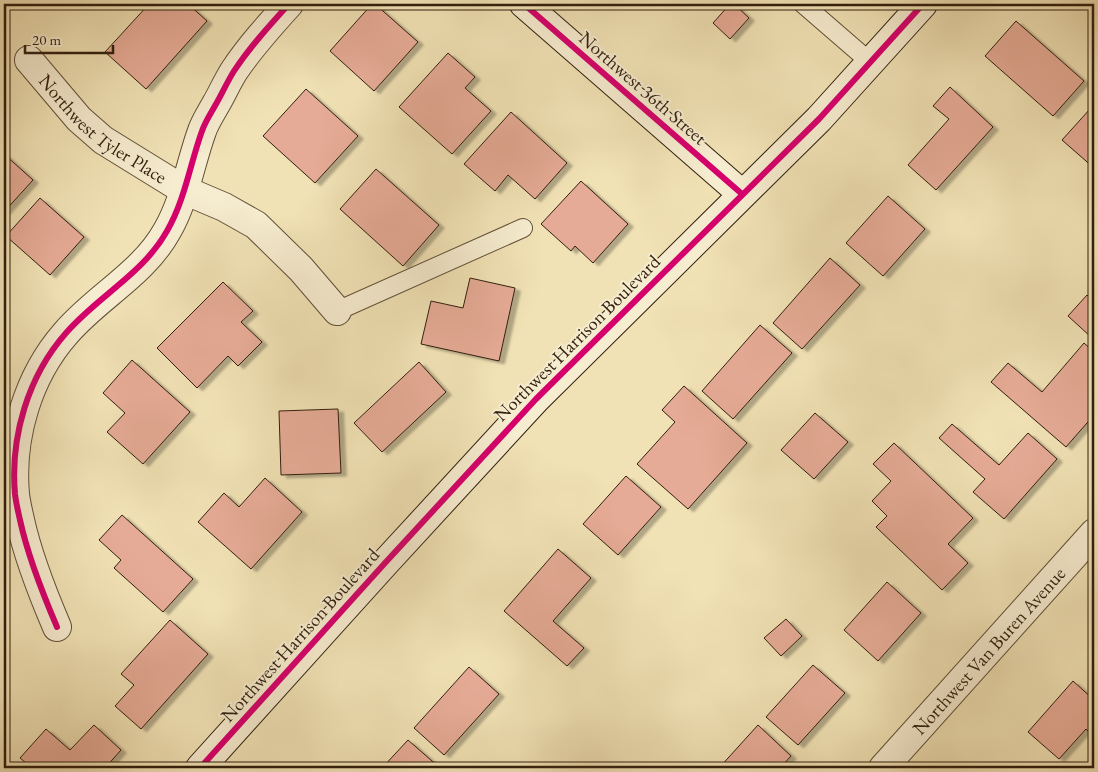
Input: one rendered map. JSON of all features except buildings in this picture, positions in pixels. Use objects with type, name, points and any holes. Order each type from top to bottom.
[{"type":"street","name":"Northwest Tyler Place","points":[[184,190],[202,129],[233,73],[259,38],[289,4]]},
{"type":"street","name":"Northwest 36th Street","points":[[524,4],[742,194]]},
{"type":"street","name":"Northwest Harrison Boulevard","points":[[200,768],[530,406],[819,119],[923,4]]},
{"type":"street","name":"Northwest Tyler Place","points":[[29,60],[79,119],[103,140],[184,190],[224,207],[256,225],[301,269],[336,311]]},
{"type":"street","points":[[57,627],[38,582],[24,540],[15,496],[14,466],[20,425],[28,396],[48,356],[66,333],[92,307],[133,274],[152,253],[168,230],[184,190]]},
{"type":"street","name":"Northwest Van Buren Avenue","points":[[883,768],[1094,533]]},
{"type":"lane","points":[[803,4],[870,62]]},
{"type":"lane","points":[[336,311],[523,228]]},
{"type":"cycle path","points":[[57,627],[31,561],[23,534],[15,494],[14,472],[16,451],[24,408],[41,368],[66,333],[92,307],[146,260],[167,231],[187,182],[203,128],[231,75],[260,37],[289,4]]},
{"type":"cycle path","points":[[524,4],[742,194]]},
{"type":"cycle path","points":[[200,768],[536,399],[819,119],[923,4]]}]
